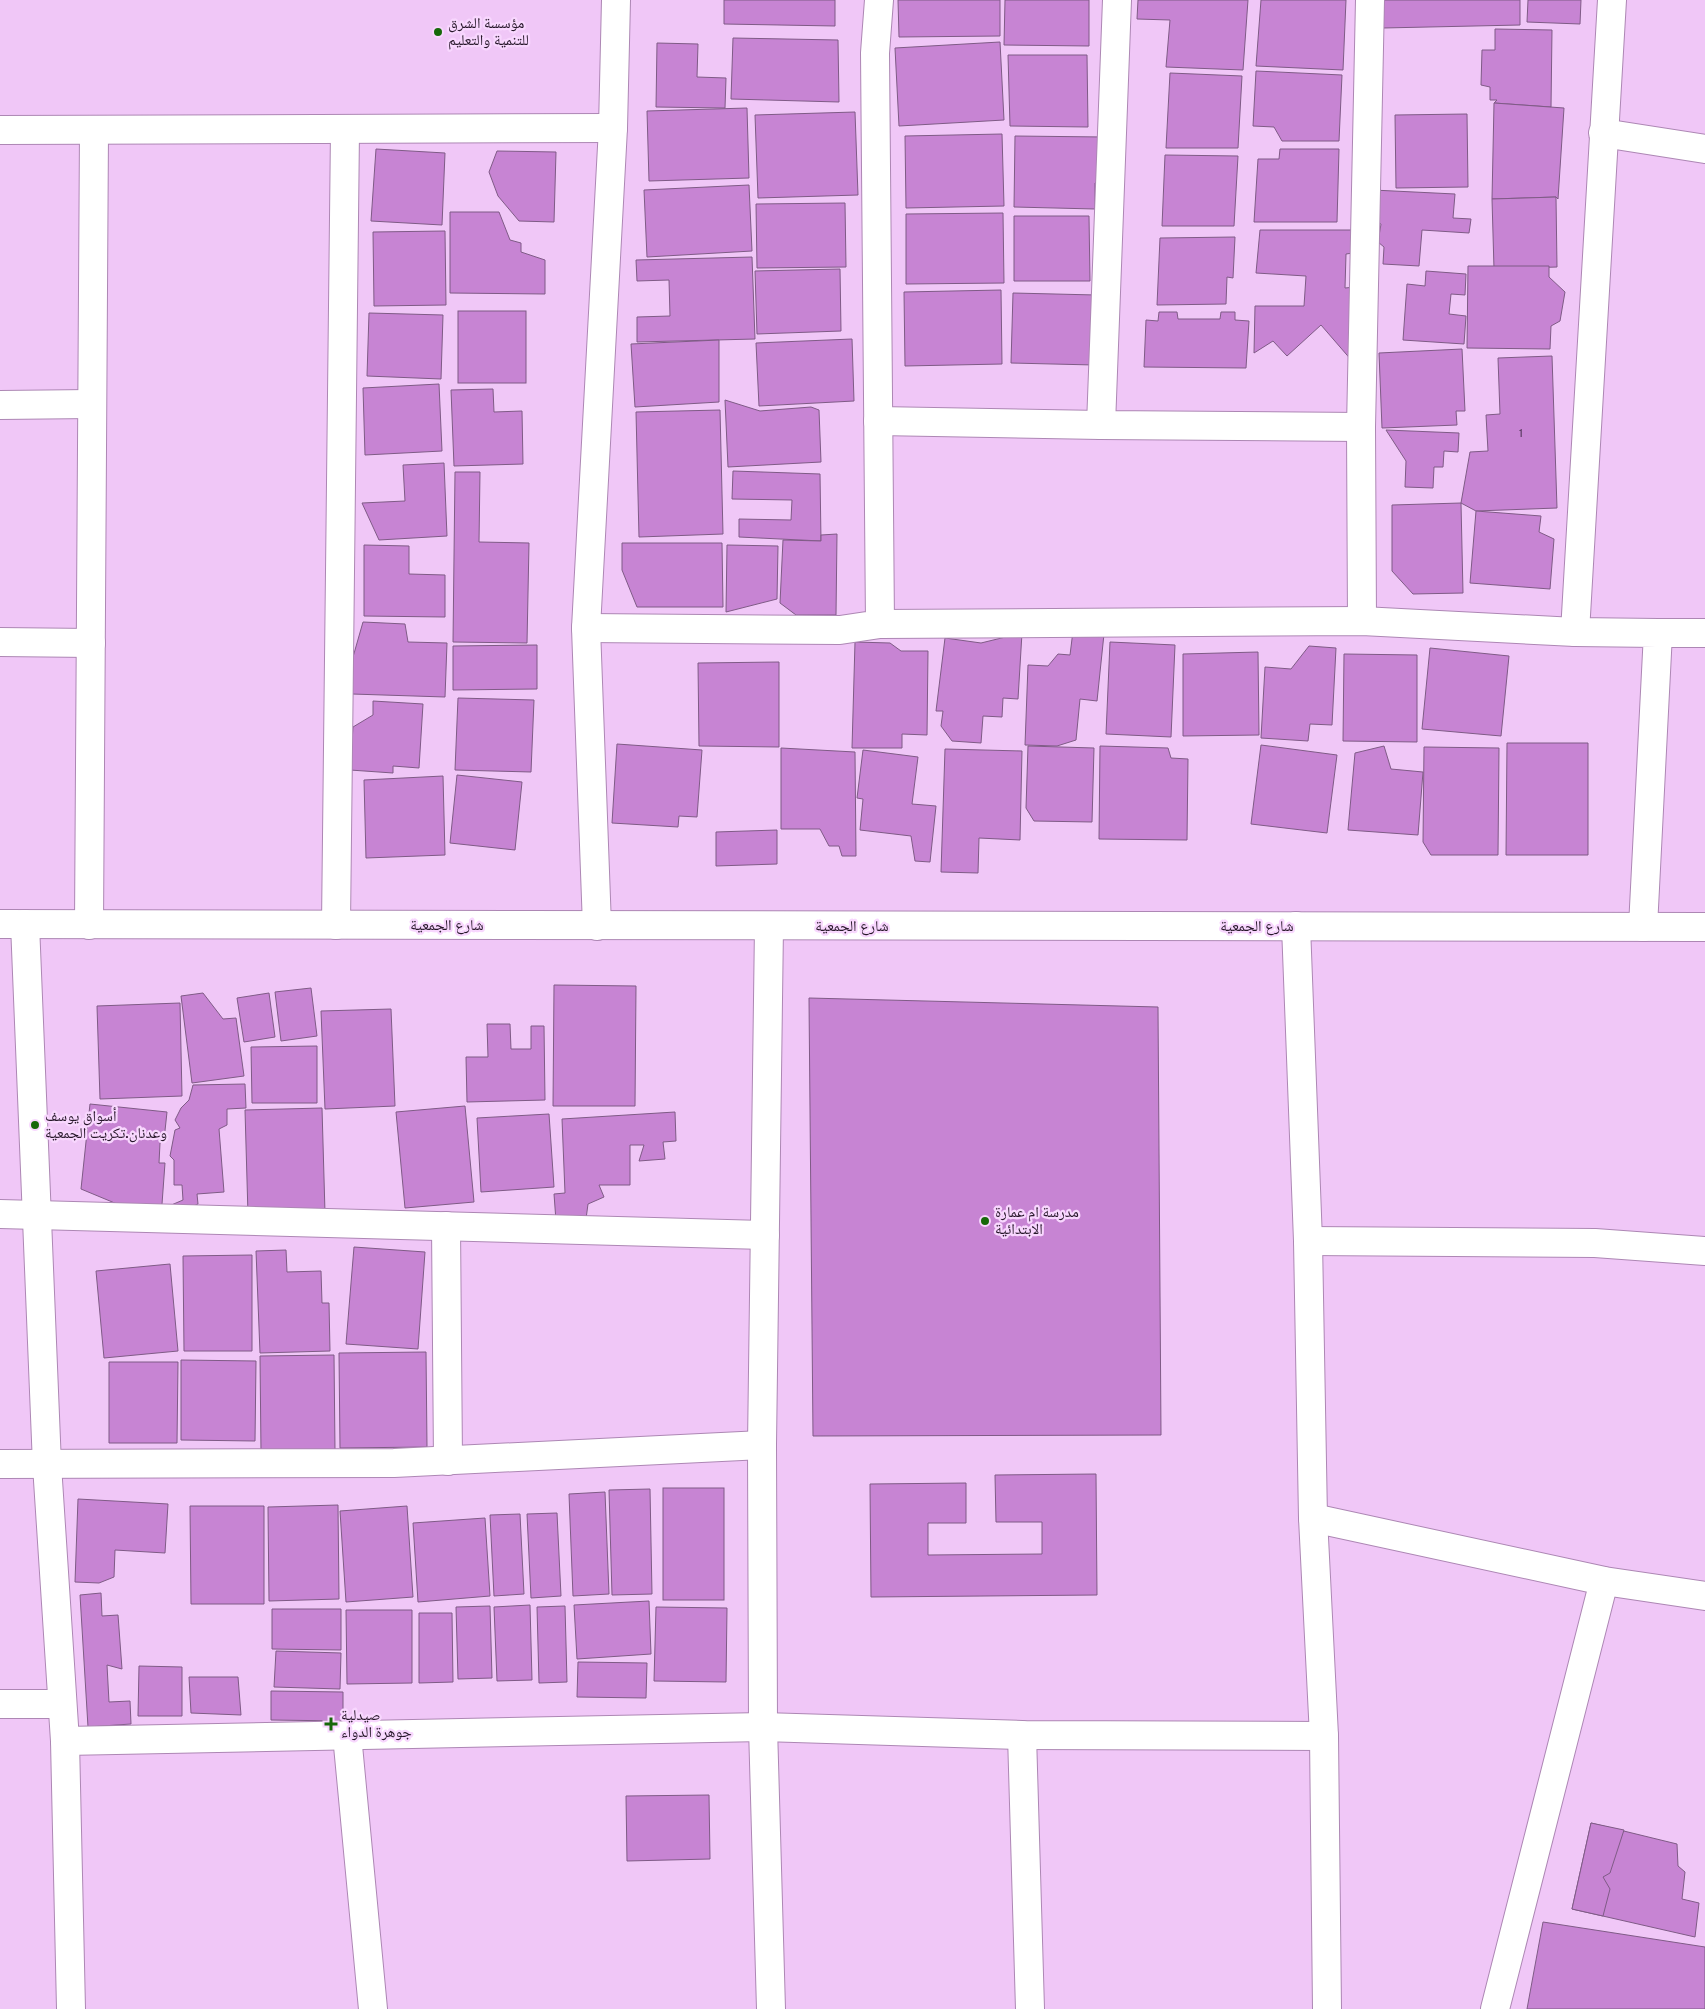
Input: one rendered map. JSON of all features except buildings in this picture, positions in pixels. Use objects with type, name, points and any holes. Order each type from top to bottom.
[{"type":"street","points":[[597,926],[586,628],[613,128],[616,0]]},
{"type":"street","points":[[879,0],[875,53],[880,624]]},
{"type":"street","points":[[1100,425],[1117,0]]},
{"type":"street","points":[[1362,621],[1361,427],[1370,0]]},
{"type":"street","points":[[1575,632],[1612,0]]},
{"type":"street","points":[[0,130],[613,128]]},
{"type":"street","points":[[336,925],[345,130]]},
{"type":"street","points":[[89,925],[94,131]]},
{"type":"street","points":[[1603,133],[1705,149]]},
{"type":"street","points":[[0,405],[92,404]]},
{"type":"street","points":[[878,421],[1361,427]]},
{"type":"street","points":[[586,628],[840,630],[880,624],[1362,621],[1575,632],[1705,633]]},
{"type":"street","points":[[1643,927],[1658,633]]},
{"type":"street","points":[[0,642],[91,643]]},
{"type":"street","points":[[12,924],[38,1215],[47,1465],[65,1741],[71,2009]]},
{"type":"street","name":"شارع الجمعية","points":[[12,924],[1705,927]]},
{"type":"street","points":[[769,926],[762,1445],[763,1727],[771,2009]]},
{"type":"street","points":[[1296,926],[1308,1241],[1312,1518],[1324,1736],[1326,2009]]},
{"type":"street","points":[[0,1214],[765,1235]]},
{"type":"street","points":[[446,1226],[448,1461]]},
{"type":"street","points":[[1308,1241],[1596,1243],[1705,1251]]},
{"type":"street","points":[[0,1464],[394,1463],[762,1445]]},
{"type":"street","points":[[1312,1518],[1604,1581],[1705,1596]]},
{"type":"street","points":[[1495,2009],[1604,1581]]},
{"type":"street","points":[[0,1704],[62,1704]]},
{"type":"street","points":[[65,1741],[763,1727],[1022,1735],[1324,1736]]},
{"type":"street","points":[[1022,1735],[1030,2009]]},
{"type":"street","points":[[347,1736],[373,2009]]},
{"type":"place","name":"مؤسسة الشرق للتنمية والتعليم","points":[[438,32]]},
{"type":"place","name":"أسواق يوسف وعدنان.تكريت الجمعية","points":[[35,1125]]},
{"type":"place","name":"مدرسة ام عمارة الابتدائية","points":[[985,1221]]},
{"type":"place","name":"صيدلية جوهرة الدواء","points":[[331,1724]]}]
